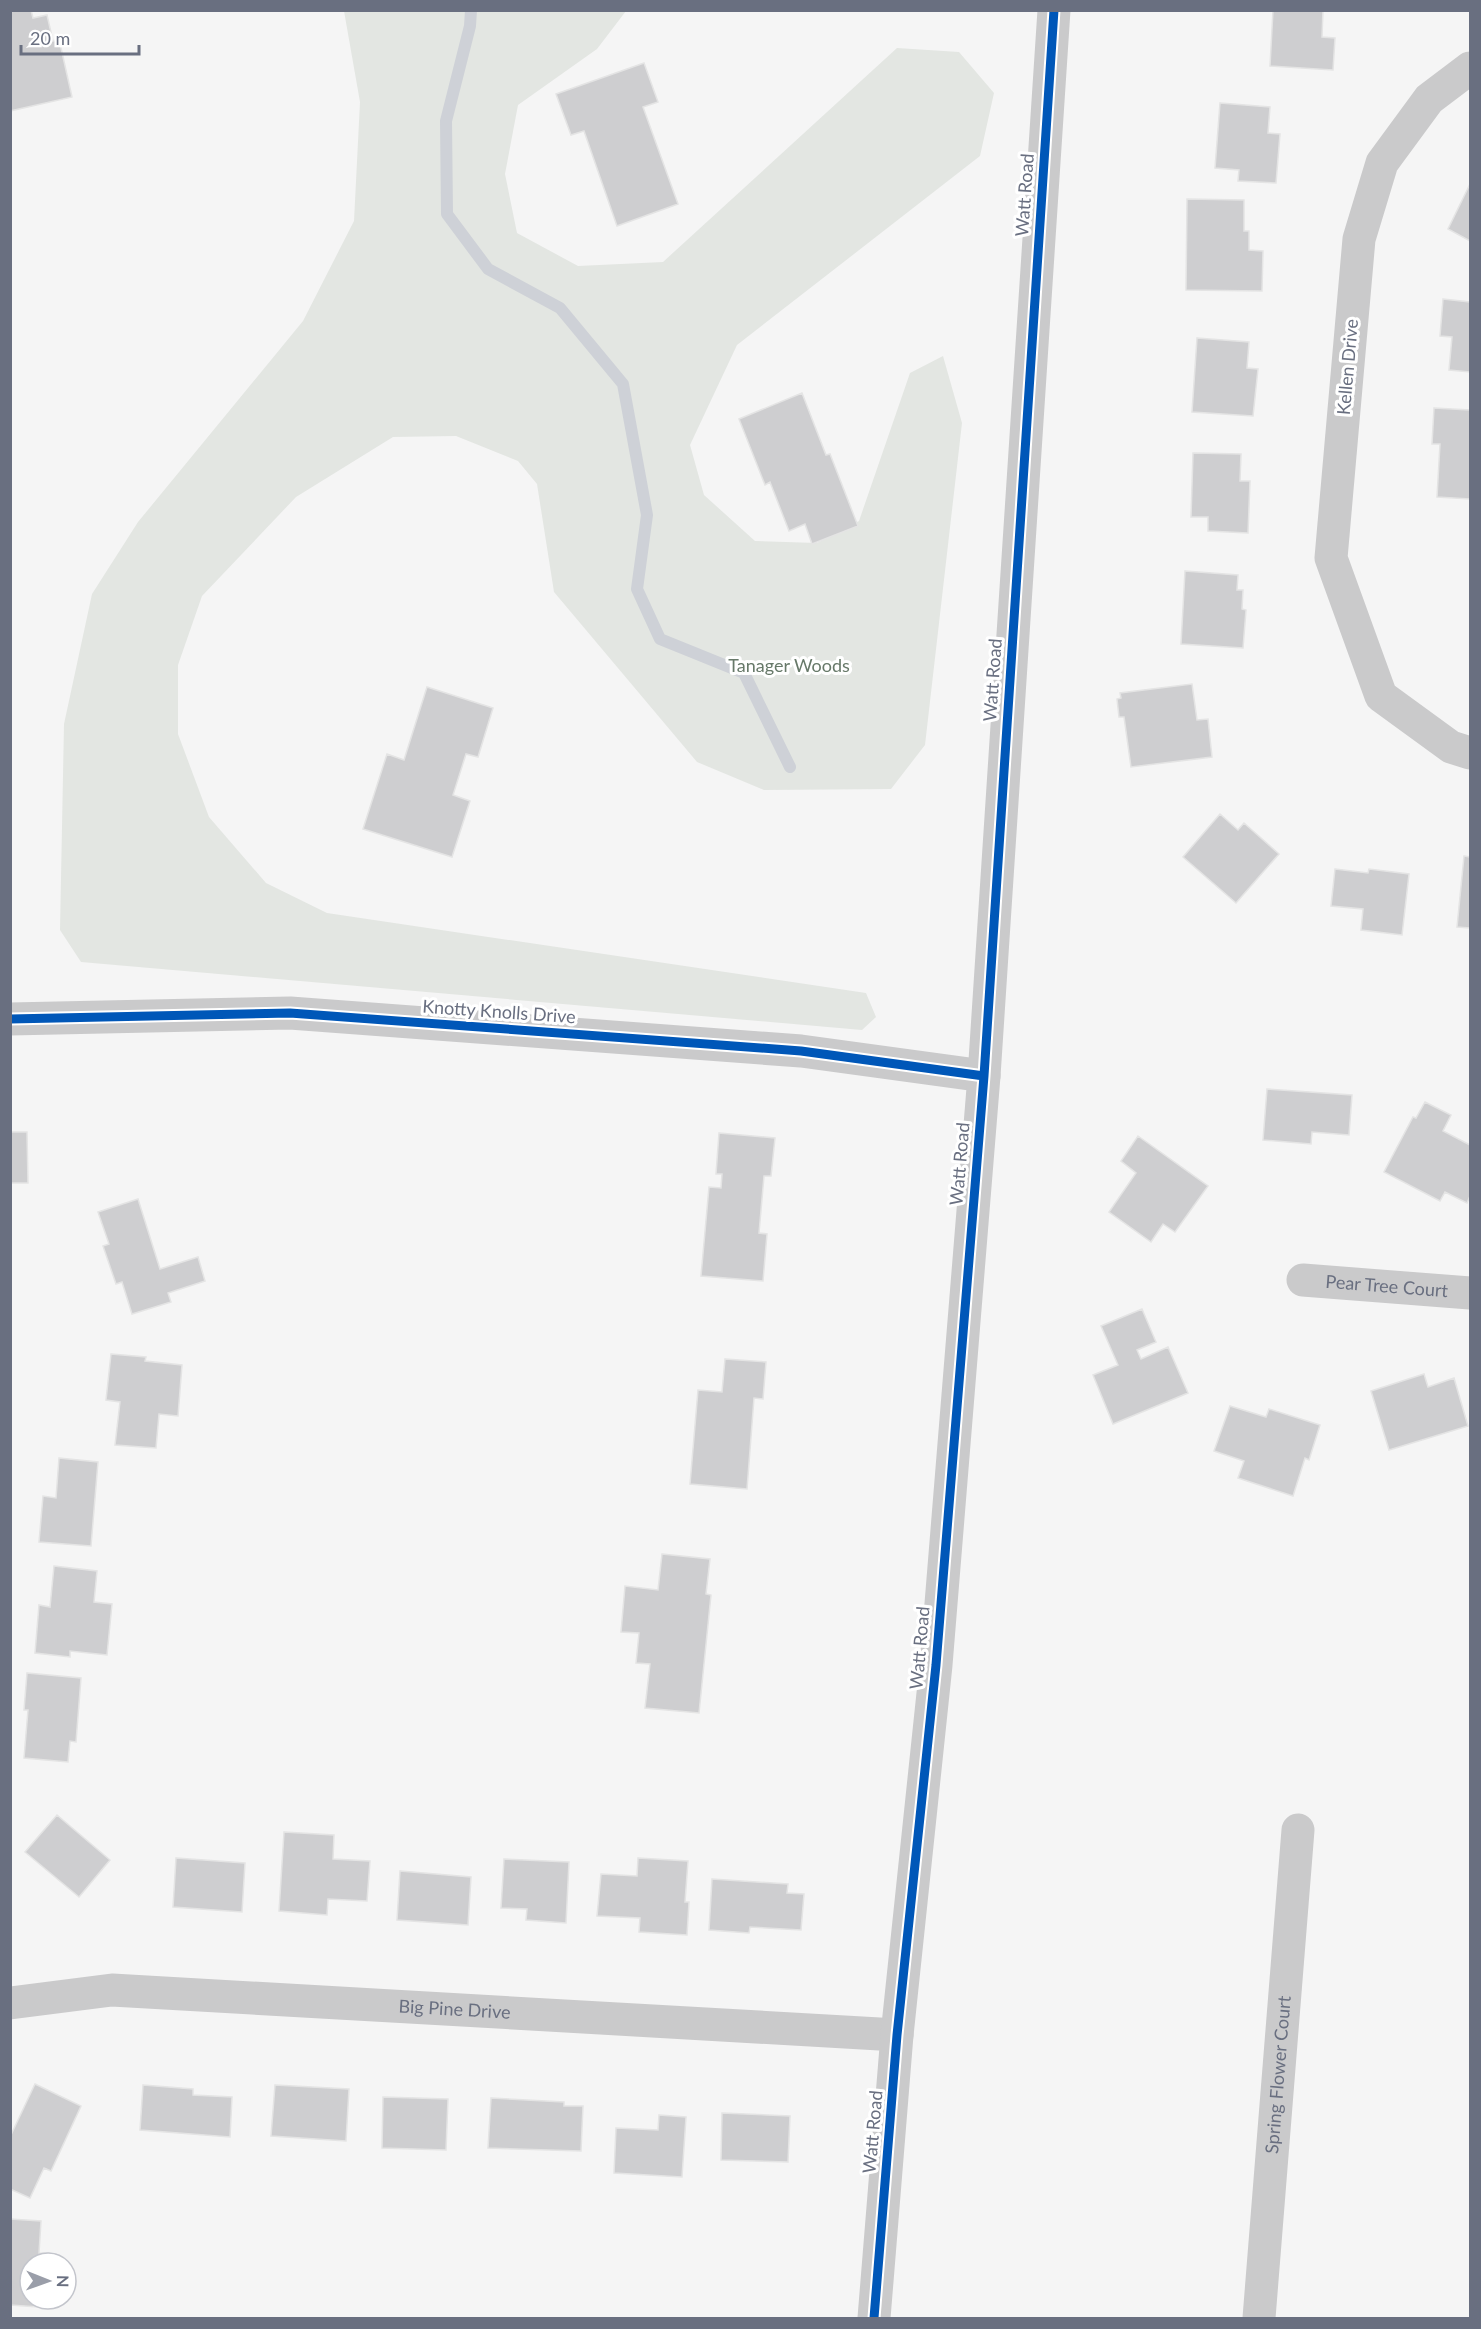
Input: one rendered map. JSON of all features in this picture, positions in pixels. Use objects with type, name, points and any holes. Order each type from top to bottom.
[{"type":"street","name":"Watt Road","points":[[874,2319],[897,2036],[936,1665],[984,1076],[1054,10]]},
{"type":"street","name":"Kellen Drive","points":[[1470,68],[1429,99],[1382,163],[1359,239],[1331,558],[1381,696],[1451,747],[1470,753]]},
{"type":"street","name":"Knotty Knolls Drive","points":[[10,1019],[290,1013],[801,1051],[984,1076]]},
{"type":"street","name":"Pear Tree Court","points":[[1303,1280],[1470,1293]]},
{"type":"street","name":"Spring Flower Court","points":[[1259,2319],[1298,1830]]},
{"type":"street","name":"Big Pine Drive","points":[[10,2003],[112,1990],[897,2036]]},
{"type":"green space","name":"Tanager Woods","points":[[344,11],[626,11],[597,49],[518,105],[505,174],[517,233],[578,266],[663,262],[897,48],[959,52],[994,93],[980,156],[737,345],[690,445],[704,495],[755,541],[817,543],[859,521],[910,373],[943,356],[962,423],[925,745],[891,789],[764,790],[697,762],[554,592],[537,484],[518,461],[456,436],[393,437],[296,497],[202,596],[178,665],[178,734],[209,817],[266,883],[327,913],[866,993],[876,1017],[862,1030],[81,962],[60,930],[64,724],[92,594],[138,522],[303,321],[354,221],[360,102]]},
{"type":"building","points":[[31,10],[33,18],[47,15],[53,41],[59,39],[72,97],[10,111],[10,12]]},
{"type":"building","points":[[1273,10],[1323,10],[1322,37],[1335,38],[1333,70],[1270,66]]},
{"type":"building","points":[[644,63],[658,102],[643,107],[678,204],[617,226],[584,131],[571,135],[556,94]]},
{"type":"building","points":[[1220,103],[1270,107],[1268,133],[1280,134],[1276,183],[1238,181],[1239,170],[1215,168]]},
{"type":"building","points":[[1470,184],[1470,241],[1448,229]]},
{"type":"building","points":[[1187,199],[1244,200],[1244,231],[1249,231],[1249,250],[1263,251],[1262,291],[1186,290]]},
{"type":"building","points":[[1443,299],[1470,302],[1470,372],[1449,370],[1452,337],[1440,336]]},
{"type":"building","points":[[1197,338],[1249,342],[1247,368],[1258,369],[1253,416],[1192,412]]},
{"type":"building","points":[[802,393],[826,455],[830,454],[858,526],[812,544],[805,524],[789,531],[770,482],[765,485],[739,419]]},
{"type":"building","points":[[1434,408],[1470,410],[1470,499],[1437,497],[1440,444],[1432,444]]},
{"type":"building","points":[[1193,453],[1241,454],[1240,481],[1250,481],[1248,533],[1208,531],[1208,517],[1191,517]]},
{"type":"building","points":[[1185,571],[1238,575],[1237,590],[1243,590],[1242,609],[1246,610],[1243,648],[1181,644]]},
{"type":"building","points":[[1192,684],[1197,720],[1208,719],[1212,757],[1131,767],[1124,717],[1119,717],[1117,699],[1121,698],[1120,693]]},
{"type":"building","points":[[427,687],[493,708],[478,757],[466,754],[453,795],[470,801],[452,857],[363,829],[387,754],[404,760]]},
{"type":"building","points":[[1220,814],[1238,830],[1244,823],[1279,854],[1236,903],[1183,857]]},
{"type":"building","points":[[1464,856],[1470,857],[1470,928],[1457,927]]},
{"type":"building","points":[[1335,869],[1368,873],[1369,869],[1409,874],[1402,935],[1361,930],[1363,909],[1331,906]]},
{"type":"building","points":[[1267,1089],[1352,1095],[1349,1135],[1312,1132],[1311,1144],[1263,1140]]},
{"type":"building","points":[[1425,1102],[1451,1115],[1443,1131],[1470,1145],[1470,1196],[1467,1203],[1445,1192],[1440,1201],[1384,1172],[1413,1117],[1416,1118]]},
{"type":"building","points":[[10,1132],[27,1132],[28,1183],[10,1183]]},
{"type":"building","points":[[719,1133],[775,1138],[771,1176],[764,1176],[759,1233],[767,1234],[763,1281],[701,1276],[709,1187],[721,1188],[722,1174],[716,1174]]},
{"type":"building","points":[[1138,1136],[1208,1186],[1175,1232],[1163,1224],[1151,1242],[1109,1212],[1136,1173],[1121,1161]]},
{"type":"building","points":[[138,1199],[160,1269],[198,1257],[205,1281],[168,1293],[171,1302],[132,1314],[122,1282],[116,1284],[103,1246],[109,1244],[98,1212]]},
{"type":"building","points":[[1142,1309],[1156,1342],[1137,1350],[1141,1359],[1168,1347],[1188,1393],[1113,1424],[1093,1375],[1118,1365],[1101,1326]]},
{"type":"building","points":[[111,1354],[146,1357],[145,1361],[182,1365],[178,1416],[159,1414],[156,1448],[115,1445],[120,1402],[106,1400]]},
{"type":"building","points":[[725,1359],[766,1362],[763,1399],[754,1398],[747,1489],[690,1484],[698,1390],[722,1392]]},
{"type":"building","points":[[1424,1374],[1428,1387],[1454,1378],[1468,1426],[1389,1450],[1371,1391]]},
{"type":"building","points":[[1230,1406],[1266,1417],[1269,1409],[1320,1425],[1309,1460],[1305,1458],[1293,1496],[1238,1478],[1244,1461],[1214,1451]]},
{"type":"building","points":[[59,1458],[98,1462],[91,1546],[39,1542],[43,1496],[56,1498]]},
{"type":"building","points":[[662,1554],[710,1559],[706,1594],[711,1595],[699,1713],[645,1708],[650,1664],[636,1663],[639,1633],[621,1632],[625,1586],[658,1590]]},
{"type":"building","points":[[54,1566],[97,1571],[94,1602],[112,1604],[107,1655],[70,1651],[70,1657],[35,1653],[39,1605],[50,1607]]},
{"type":"building","points":[[27,1673],[81,1678],[76,1742],[70,1741],[68,1762],[24,1758],[28,1710],[24,1710]]},
{"type":"building","points":[[57,1815],[110,1860],[79,1897],[25,1852]]},
{"type":"building","points":[[284,1832],[334,1835],[333,1859],[370,1861],[367,1901],[328,1899],[327,1915],[279,1911]]},
{"type":"building","points":[[176,1858],[245,1863],[242,1912],[173,1907]]},
{"type":"building","points":[[638,1858],[688,1861],[685,1902],[689,1902],[687,1935],[639,1932],[640,1918],[597,1916],[601,1874],[637,1876]]},
{"type":"building","points":[[504,1859],[569,1862],[566,1923],[526,1920],[527,1909],[501,1908]]},
{"type":"building","points":[[400,1871],[471,1877],[468,1925],[397,1920]]},
{"type":"building","points":[[712,1879],[788,1884],[787,1893],[804,1894],[801,1930],[750,1927],[749,1933],[709,1930]]},
{"type":"building","points":[[35,2084],[81,2106],[51,2171],[44,2168],[30,2198],[10,2189],[10,2137]]},
{"type":"building","points":[[143,2085],[193,2089],[193,2095],[232,2097],[230,2137],[140,2130]]},
{"type":"building","points":[[275,2085],[349,2089],[346,2141],[271,2136]]},
{"type":"building","points":[[383,2097],[448,2099],[446,2150],[382,2148]]},
{"type":"building","points":[[491,2098],[564,2102],[564,2106],[583,2106],[581,2151],[488,2148]]},
{"type":"building","points":[[722,2113],[790,2116],[788,2162],[721,2160]]},
{"type":"building","points":[[659,2115],[686,2117],[682,2177],[614,2173],[616,2128],[658,2130]]},
{"type":"building","points":[[10,2219],[41,2221],[39,2251],[18,2251],[18,2306],[10,2305]]},
{"type":"waterway","points":[[471,10],[470,26],[446,121],[447,214],[488,269],[560,308],[623,384],[647,515],[637,589],[660,639],[744,673],[790,767]]},
{"type":"cycle path","points":[[874,2318],[897,2035],[936,1665],[984,1076],[1054,10]]},
{"type":"cycle path","points":[[10,1019],[290,1013],[801,1051],[984,1076]]}]
